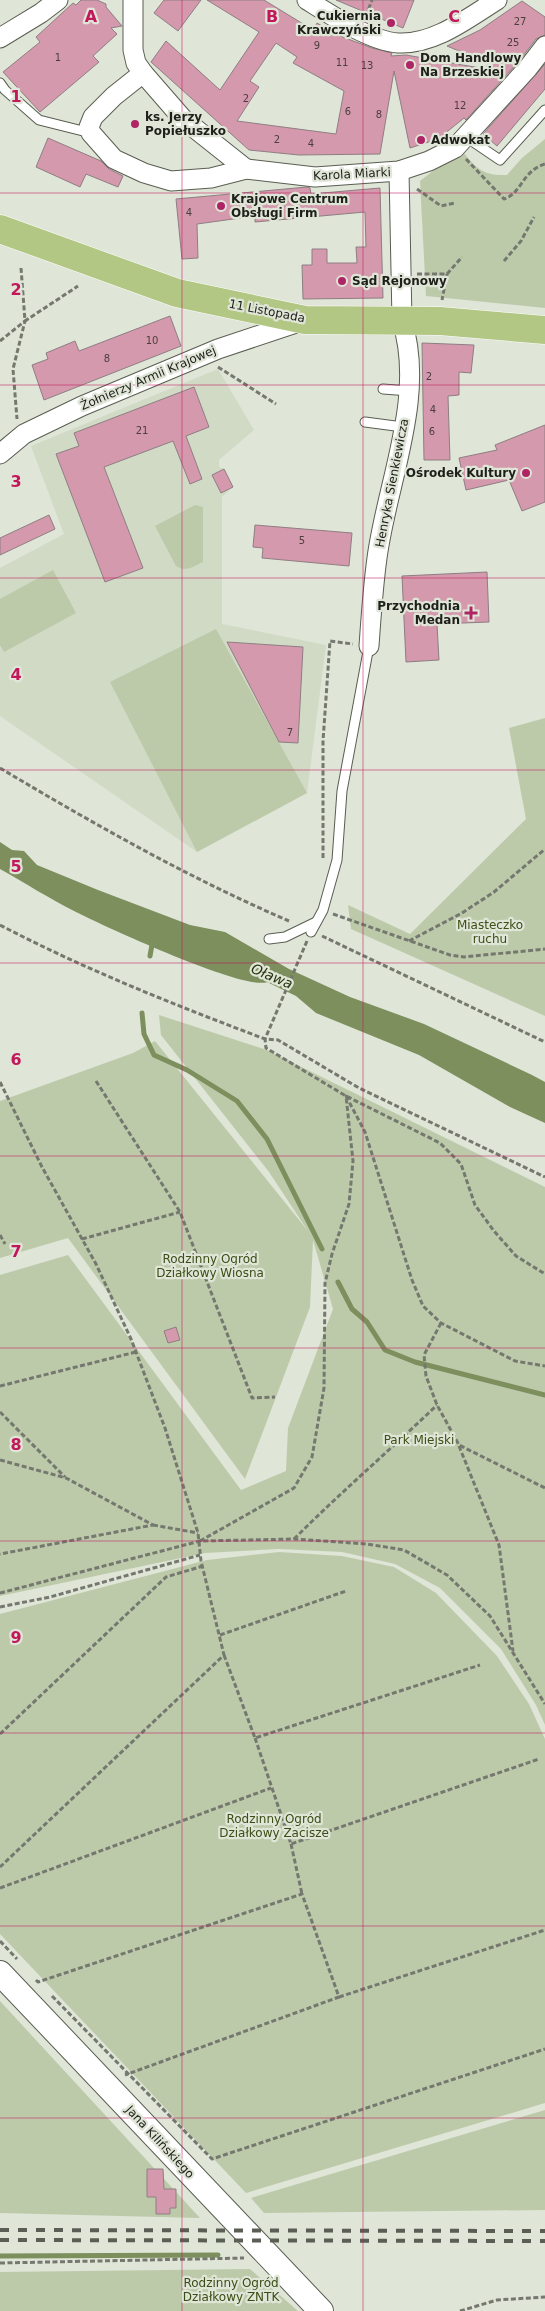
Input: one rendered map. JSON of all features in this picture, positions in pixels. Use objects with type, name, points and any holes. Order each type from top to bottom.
[{"type":"main road","name":"11 Listopada","points":[[0,229],[177,293],[305,320],[440,320],[545,330]]},
{"type":"street","points":[[0,38],[41,13],[58,0]]},
{"type":"street","points":[[133,0],[133,50],[136,63],[142,73],[183,119],[246,169]]},
{"type":"street","points":[[308,0],[342,22],[368,34],[397,43],[415,41],[432,36],[460,23],[497,0]]},
{"type":"street","name":"Karola Miarki","points":[[246,169],[315,177],[400,171],[429,161],[461,142],[528,68],[545,46]]},
{"type":"street","points":[[142,73],[114,96],[93,117],[90,127],[91,134],[114,159],[144,173],[171,181],[211,178],[246,169]]},
{"type":"street","name":"Karola Miarki","points":[[400,171],[402,321]]},
{"type":"street","name":"Żołnierzy Armii Krajowej","points":[[0,454],[24,434],[82,406],[218,349],[305,320]]},
{"type":"street","name":"Henryka Sienkiewicza","points":[[369,646],[377,558],[411,391],[407,335],[402,321]]},
{"type":"street","name":"Jana Kilińskiego","points":[[10,1967],[106,2085],[321,2311]]},
{"type":"lane","points":[[0,83],[5,90],[39,120],[91,134]]},
{"type":"lane","points":[[461,142],[500,160],[545,110]]},
{"type":"lane","points":[[383,389],[411,391]]},
{"type":"lane","points":[[364,422],[403,428]]},
{"type":"lane","name":"Henryka Sienkiewicza","points":[[308,930],[316,922],[323,910],[337,860],[342,791],[369,646]]},
{"type":"lane","points":[[270,939],[308,930]]},
{"type":"path","points":[[363,22],[372,0]]},
{"type":"path","points":[[461,142],[504,199],[510,197],[530,171],[545,164]]},
{"type":"path","points":[[504,261],[521,241],[534,217]]},
{"type":"path","points":[[441,302],[446,274],[462,257]]},
{"type":"path","points":[[17,419],[13,369],[25,321],[21,268]]},
{"type":"path","points":[[416,274],[446,274]]},
{"type":"path","points":[[0,341],[25,321],[78,286]]},
{"type":"path","points":[[217,366],[276,404]]},
{"type":"path","points":[[329,891],[322,844],[324,741],[330,641],[369,646]]},
{"type":"path","points":[[0,768],[76,814],[252,905],[545,1042]]},
{"type":"path","points":[[409,941],[462,913],[494,892],[545,850]]},
{"type":"path","points":[[323,910],[450,955],[464,958],[545,949]]},
{"type":"path","points":[[0,925],[56,954],[137,989],[265,1039],[278,1040],[359,1088],[545,1177]]},
{"type":"path","points":[[308,930],[265,1039],[266,1048],[346,1096],[440,1143],[461,1164],[475,1206],[494,1231],[516,1256],[545,1274]]},
{"type":"path","points":[[96,1081],[180,1212],[252,1398],[276,1397]]},
{"type":"path","points":[[0,1082],[42,1167],[82,1239],[136,1352],[165,1428],[198,1533],[200,1555],[224,1655],[291,1844],[302,1894],[339,1997]]},
{"type":"path","points":[[346,1096],[365,1132],[412,1280],[423,1306],[441,1323],[515,1361],[545,1366]]},
{"type":"path","points":[[200,1541],[294,1488],[312,1457],[324,1388],[325,1283],[332,1254],[349,1204],[353,1161],[346,1096]]},
{"type":"path","points":[[82,1239],[180,1212]]},
{"type":"path","points":[[0,1235],[6,1244]]},
{"type":"path","points":[[441,1323],[424,1355],[426,1376],[437,1405],[459,1445],[499,1545],[513,1652]]},
{"type":"path","points":[[0,1386],[136,1352]]},
{"type":"path","points":[[294,1539],[333,1500],[388,1452],[437,1405]]},
{"type":"path","points":[[0,1412],[66,1478]]},
{"type":"path","points":[[459,1445],[545,1488]]},
{"type":"path","points":[[0,1460],[66,1478],[153,1525],[198,1533]]},
{"type":"path","points":[[0,1554],[153,1525]]},
{"type":"path","points":[[0,1593],[200,1541],[294,1539],[367,1544],[404,1550],[447,1575],[490,1616],[545,1704]]},
{"type":"path","points":[[0,1608],[200,1555]]},
{"type":"path","points":[[0,1734],[166,1578],[203,1566]]},
{"type":"path","points":[[220,1635],[346,1591]]},
{"type":"path","points":[[0,1867],[224,1655]]},
{"type":"path","points":[[255,1738],[480,1665]]},
{"type":"path","points":[[291,1844],[539,1759]]},
{"type":"path","points":[[0,1888],[270,1788]]},
{"type":"path","points":[[38,1982],[302,1894]]},
{"type":"path","points":[[106,2085],[111,2080],[339,1997],[545,1930]]},
{"type":"path","points":[[0,1941],[10,1967]]},
{"type":"path","points":[[32,1975],[212,2160],[545,2049]]},
{"type":"path","points":[[0,2264],[232,2259],[267,2255]]},
{"type":"path","points":[[460,2311],[497,2300],[545,2297]]},
{"type":"shaded area","points":[[218,369],[254,430],[219,460],[219,467],[224,469],[233,487],[222,497],[222,624],[326,645],[307,793],[197,852],[0,716],[0,568],[64,534],[31,446]]},
{"type":"green space","points":[[545,139],[545,308],[426,296],[420,181],[461,149],[480,170],[492,174],[507,175],[522,158]]},
{"type":"green space","points":[[195,505],[203,507],[203,562],[183,569],[176,566],[155,526]]},
{"type":"green space","points":[[53,570],[76,613],[4,652],[0,645],[0,599]]},
{"type":"green space","points":[[216,629],[307,793],[197,852],[110,682]]},
{"type":"green space","name":"Miasteczko ruchu","points":[[545,718],[545,1016],[351,929],[348,905],[410,934],[526,819],[509,728]]},
{"type":"green space","name":"Park Miejski","points":[[159,1015],[267,1050],[545,1187],[545,1725],[536,1705],[501,1649],[440,1588],[395,1564],[342,1552],[279,1549],[205,1553],[0,1596],[0,1275],[68,1255],[241,1490],[286,1471],[288,1428],[333,1309],[313,1240],[310,1307],[245,1479],[68,1238],[0,1258],[0,1101],[133,1053],[155,1041],[308,1231],[269,1172],[161,1035]]},
{"type":"green space","name":"Rodzinny Ogród Działkowy Zacisze","points":[[279,1552],[342,1556],[394,1567],[436,1593],[497,1656],[529,1704],[545,1739],[545,2103],[246,2193],[0,1934],[0,1614],[207,1560]]},
{"type":"green space","points":[[0,2001],[200,2218],[0,2213]]},
{"type":"green space","points":[[545,2110],[545,2210],[264,2213],[251,2198]]},
{"type":"green space","name":"Rodzinny Ogród Działkowy ZNTK","points":[[250,2269],[298,2311],[0,2311],[0,2272]]},
{"type":"water","name":"Oława","points":[[0,842],[12,850],[24,851],[37,865],[98,890],[190,925],[225,932],[289,969],[350,997],[424,1024],[532,1075],[545,1082],[545,1123],[510,1107],[419,1055],[316,1013],[296,996],[267,982],[253,982],[231,977],[173,956],[76,912],[0,869]]},
{"type":"building","points":[[81,0],[97,0],[106,4],[106,7],[122,26],[111,28],[117,34],[93,56],[99,62],[40,112],[3,72],[40,42],[36,37],[73,3],[76,5]]},
{"type":"building","points":[[164,0],[201,0],[178,31],[154,13]]},
{"type":"building","points":[[207,0],[264,0],[313,30],[317,23],[340,36],[392,53],[391,56],[406,55],[486,69],[488,63],[447,46],[480,30],[522,1],[545,17],[545,35],[536,39],[519,61],[466,120],[464,118],[438,139],[410,148],[394,71],[380,154],[299,155],[249,150],[151,62],[166,41],[220,90],[259,32]],"holes":[[[276,43],[297,57],[293,63],[344,91],[336,134],[237,121],[259,87],[250,81]]]},
{"type":"building","points":[[336,0],[414,0],[403,28]]},
{"type":"building","points":[[545,64],[545,89],[497,146],[483,134]]},
{"type":"building","points":[[48,138],[101,161],[109,169],[123,176],[118,187],[86,174],[80,187],[36,167]]},
{"type":"building","points":[[310,188],[311,194],[380,188],[383,298],[303,299],[302,265],[312,265],[312,249],[327,249],[327,263],[357,263],[356,247],[366,247],[365,212],[255,222],[255,216],[197,224],[198,258],[182,259],[176,199]]},
{"type":"building","points":[[170,316],[181,346],[44,400],[32,365],[48,359],[46,353],[75,341],[79,351]]},
{"type":"building","points":[[422,343],[474,345],[471,373],[459,372],[459,395],[448,396],[450,460],[424,460]]},
{"type":"building","points":[[194,387],[209,427],[186,436],[202,479],[190,484],[173,441],[104,467],[143,568],[105,582],[56,454],[79,446],[74,433]]},
{"type":"building","name":"Ośrodek Kultury","points":[[545,425],[545,502],[522,511],[509,480],[466,490],[459,458],[497,450],[495,445]]},
{"type":"building","points":[[224,469],[233,487],[221,493],[212,475]]},
{"type":"building","points":[[49,515],[55,529],[0,555],[0,538]]},
{"type":"building","points":[[255,525],[352,533],[349,566],[262,558],[263,548],[253,547]]},
{"type":"building","name":"Przychodnia Medan","points":[[487,572],[489,622],[437,624],[439,660],[406,662],[402,576]]},
{"type":"building","points":[[227,642],[303,647],[298,743],[279,742]]},
{"type":"building","points":[[176,1327],[180,1340],[168,1343],[164,1331]]},
{"type":"building","points":[[147,2169],[163,2169],[164,2189],[176,2189],[176,2208],[170,2208],[170,2214],[156,2214],[156,2197],[147,2197]]},
{"type":"waterway","points":[[150,956],[153,939]]},
{"type":"waterway","points":[[142,1013],[144,1034],[154,1055],[187,1070],[237,1101],[267,1139],[322,1249]]},
{"type":"waterway","points":[[338,1282],[352,1309],[367,1322],[385,1350],[415,1362],[545,1395]]},
{"type":"waterway","points":[[0,2256],[218,2255]]},
{"type":"railway","points":[[0,2230],[545,2231]]},
{"type":"railway","points":[[0,2240],[545,2241]]},
{"type":"place","name":"Cukiernia Krawczyński","points":[[391,23]]},
{"type":"place","name":"Dom Handlowy Na Brzeskiej","points":[[410,65]]},
{"type":"place","name":"ks. Jerzy Popiełuszko","points":[[135,124]]},
{"type":"place","name":"Adwokat","points":[[421,140]]},
{"type":"place","name":"Krajowe Centrum Obsługi Firm","points":[[221,206]]},
{"type":"place","name":"Sąd Rejonowy","points":[[342,281]]},
{"type":"place","name":"Ośrodek Kultury","points":[[526,473]]},
{"type":"place","name":"Przychodnia Medan","points":[[471,613]]},
{"type":"park label","name":"Rodzinny Ogród Działkowy Wiosna","points":[[210,1266]]}]
